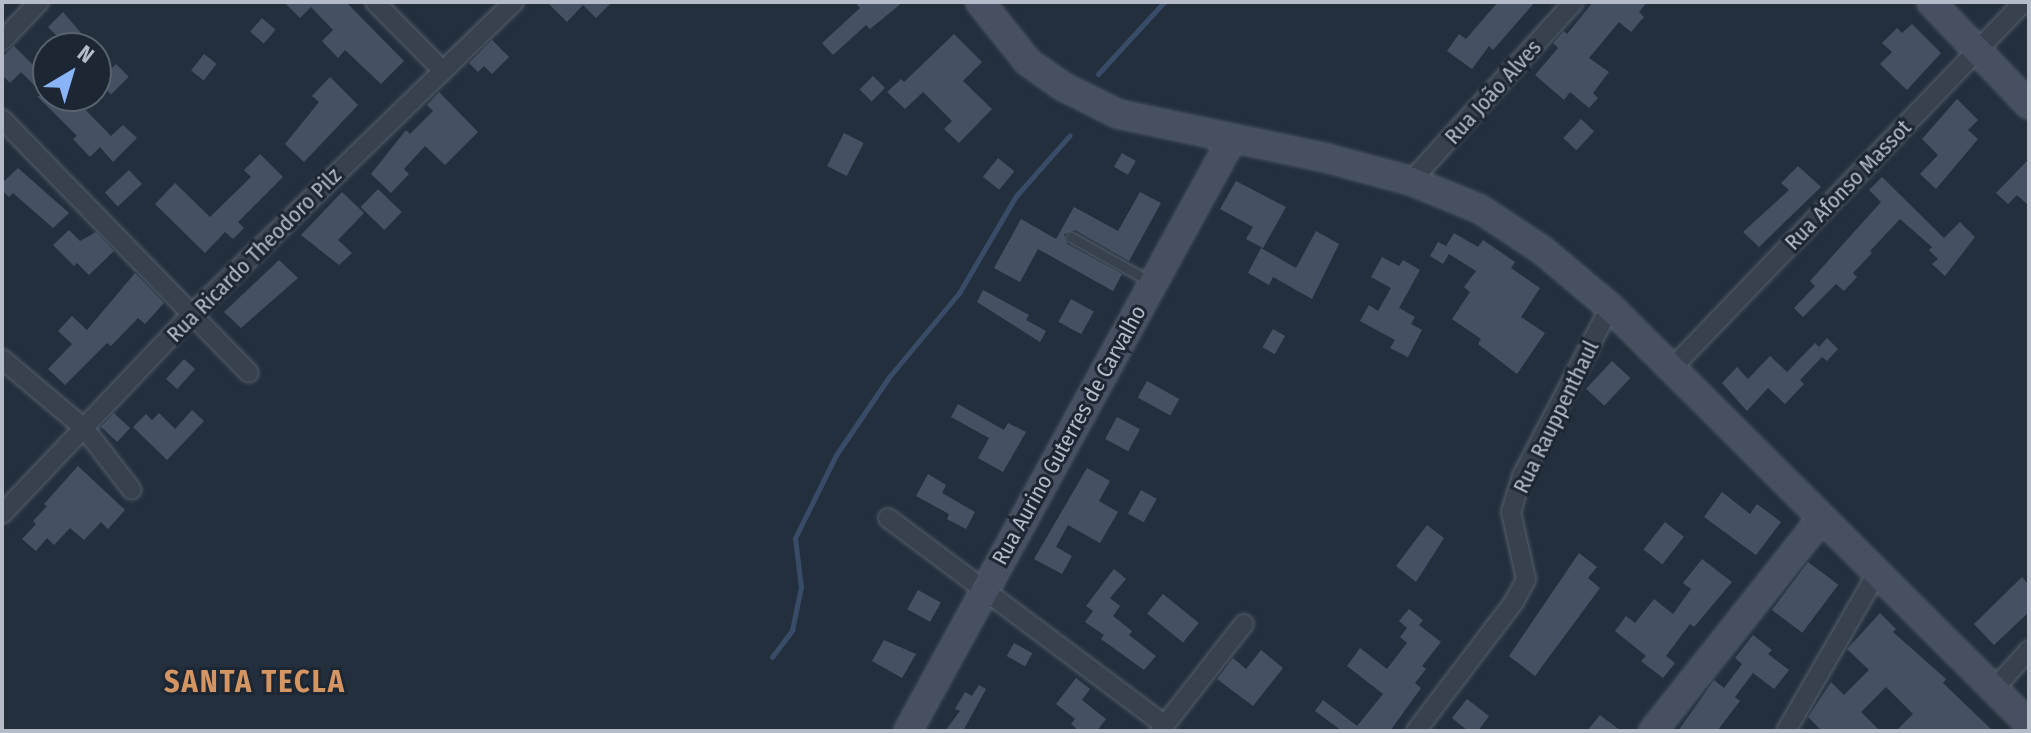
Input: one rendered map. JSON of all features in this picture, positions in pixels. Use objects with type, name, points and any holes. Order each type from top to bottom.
[{"type":"main road","points":[[980,2],[1028,62],[1062,86],[1118,114],[1326,158],[1411,181],[1480,209],[1542,250],[1610,307],[2029,724]]},
{"type":"main road","points":[[1931,2],[2029,105]]},
{"type":"main road","name":"Rua Aurino Guterres de Carvalho","points":[[908,731],[1232,139]]},
{"type":"main road","points":[[1653,731],[1821,519]]},
{"type":"street","points":[[2,41],[39,2]]},
{"type":"street","points":[[375,2],[442,70]]},
{"type":"street","name":"Rua Ricardo Theodoro Pilz","points":[[2,514],[191,315],[514,2]]},
{"type":"street","name":"Rua João Alves","points":[[1411,181],[1574,2]]},
{"type":"street","name":"Rua Afonso Massot","points":[[1672,368],[2024,2]]},
{"type":"street","points":[[2,119],[249,373]]},
{"type":"street","name":"Rua Rauppenthaul","points":[[1416,731],[1514,602],[1526,579],[1511,512],[1522,476],[1610,307]]},
{"type":"street","points":[[2,359],[84,428],[132,490]]},
{"type":"street","points":[[888,518],[1162,728],[1244,624]]},
{"type":"street","points":[[1786,731],[1876,575]]},
{"type":"street","points":[[1993,690],[2029,650]]},
{"type":"lane","points":[[1071,237],[1153,283]]},
{"type":"building","points":[[284,2],[346,2],[404,61],[381,84],[345,50],[338,58],[322,41],[333,30],[311,7],[300,18]]},
{"type":"building","points":[[547,2],[612,2],[596,18],[583,5],[567,22]]},
{"type":"building","points":[[855,2],[903,2],[870,29],[866,25],[833,55],[822,43],[860,8]]},
{"type":"building","points":[[1498,2],[1535,2],[1493,50],[1489,46],[1472,69],[1447,51],[1459,34],[1466,39]]},
{"type":"building","points":[[1593,2],[1647,2],[1639,12],[1644,17],[1631,32],[1619,22],[1589,58],[1609,72],[1593,93],[1598,98],[1589,108],[1570,92],[1564,100],[1535,75],[1558,48],[1553,43],[1564,31],[1567,34]]},
{"type":"building","points":[[63,12],[80,32],[53,32],[48,27]]},
{"type":"building","points":[[262,18],[276,30],[264,43],[250,32]]},
{"type":"building","points":[[1912,24],[1941,53],[1907,90],[1880,64],[1892,52],[1882,43],[1897,28],[1902,33]]},
{"type":"building","points":[[954,34],[982,62],[963,81],[992,109],[959,143],[944,129],[952,121],[923,92],[905,109],[887,92],[901,79],[904,82]]},
{"type":"building","points":[[492,40],[509,57],[492,74],[484,66],[478,72],[469,63]]},
{"type":"building","points":[[14,46],[32,64],[32,83],[21,72],[10,83],[2,75],[2,57]]},
{"type":"building","points":[[204,54],[217,64],[204,80],[191,71]]},
{"type":"building","points":[[116,64],[129,77],[112,93],[112,68]]},
{"type":"building","points":[[873,76],[885,88],[872,101],[860,89]]},
{"type":"building","points":[[330,77],[358,105],[304,162],[285,144],[319,102],[312,96]]},
{"type":"building","points":[[439,92],[478,132],[445,165],[425,146],[404,169],[409,174],[391,193],[371,174],[406,130],[410,134],[433,111],[427,105]]},
{"type":"building","points":[[1957,99],[1978,120],[1968,130],[1978,139],[1936,189],[1920,174],[1938,155],[1922,139]]},
{"type":"building","points":[[53,112],[88,112],[111,136],[123,125],[137,138],[113,162],[100,147],[90,157],[73,139],[77,136]]},
{"type":"building","points":[[1581,119],[1594,131],[1576,150],[1563,138]]},
{"type":"building","points":[[844,133],[864,143],[847,176],[827,166]]},
{"type":"building","points":[[1122,153],[1136,161],[1128,175],[1114,167]]},
{"type":"building","points":[[260,154],[283,177],[238,222],[244,228],[233,239],[225,232],[205,253],[155,204],[175,183],[210,217],[251,177],[244,170]]},
{"type":"building","points":[[998,158],[1014,171],[999,190],[983,177]]},
{"type":"building","points":[[2029,159],[2029,206],[2017,195],[2008,204],[1996,193]]},
{"type":"building","points":[[1798,166],[1821,187],[1759,247],[1743,232],[1789,190],[1781,183]]},
{"type":"building","points":[[18,168],[69,213],[53,228],[13,193],[9,197],[2,190],[2,183]]},
{"type":"building","points":[[129,170],[142,184],[118,206],[105,193]]},
{"type":"building","points":[[1882,177],[1944,238],[1960,222],[1975,237],[1945,276],[1932,264],[1938,259],[1929,250],[1932,247],[1900,219],[1870,251],[1872,253],[1853,273],[1857,277],[1844,291],[1836,284],[1803,317],[1794,308],[1815,286],[1810,281],[1881,202],[1869,190]]},
{"type":"building","points":[[1236,181],[1286,207],[1263,248],[1246,239],[1253,227],[1220,209]]},
{"type":"building","points":[[378,189],[402,212],[384,230],[361,207]]},
{"type":"building","points":[[342,192],[364,213],[338,240],[352,253],[339,265],[301,235]]},
{"type":"building","points":[[1140,192],[1161,203],[1129,261],[1075,230],[1064,234],[1067,244],[1122,274],[1113,291],[1038,249],[1020,282],[994,268],[1021,219],[1056,239],[1074,207],[1118,231]]},
{"type":"building","points":[[69,230],[80,241],[96,232],[114,251],[89,275],[77,263],[74,266],[53,245]]},
{"type":"building","points":[[1316,231],[1339,244],[1312,299],[1273,277],[1269,285],[1248,273],[1261,248],[1296,268]]},
{"type":"building","points":[[1454,233],[1478,247],[1483,240],[1515,262],[1511,268],[1540,288],[1521,317],[1545,333],[1517,374],[1478,344],[1481,339],[1452,319],[1470,292],[1464,287],[1476,271],[1449,254],[1443,264],[1430,256],[1438,242],[1446,246]]},
{"type":"building","points":[[1382,257],[1399,266],[1403,260],[1420,270],[1399,308],[1415,317],[1411,324],[1422,330],[1408,357],[1390,348],[1395,340],[1360,321],[1369,305],[1378,311],[1391,288],[1371,277]]},
{"type":"building","points":[[279,260],[298,278],[241,328],[224,312]]},
{"type":"building","points":[[135,273],[164,303],[145,324],[138,318],[111,346],[107,343],[65,385],[48,369],[72,344],[58,331],[72,316],[87,330]]},
{"type":"building","points":[[983,290],[1029,315],[1026,320],[1046,331],[1040,342],[977,302]]},
{"type":"building","points":[[1071,299],[1094,312],[1081,334],[1058,322]]},
{"type":"building","points":[[1273,329],[1285,336],[1275,354],[1262,347]]},
{"type":"building","points":[[1827,338],[1838,349],[1827,361],[1822,357],[1800,380],[1804,384],[1785,404],[1768,388],[1747,411],[1722,383],[1737,367],[1748,379],[1770,356],[1787,372],[1815,343],[1819,347]]},
{"type":"building","points":[[184,359],[195,369],[177,389],[166,379]]},
{"type":"building","points":[[1612,361],[1630,378],[1604,406],[1586,389]]},
{"type":"building","points":[[1147,381],[1179,399],[1170,416],[1138,398]]},
{"type":"building","points":[[958,404],[1004,430],[1008,423],[1026,432],[1003,472],[978,458],[989,438],[951,417]]},
{"type":"building","points":[[192,410],[204,421],[167,460],[133,427],[146,414],[152,420],[159,413],[175,429]]},
{"type":"building","points":[[114,413],[130,428],[117,442],[101,427]]},
{"type":"building","points":[[1117,417],[1140,429],[1128,451],[1105,439]]},
{"type":"building","points":[[78,466],[125,510],[108,529],[101,522],[84,540],[70,528],[54,545],[47,538],[36,551],[22,539],[36,524],[33,521],[47,506],[44,504]]},
{"type":"building","points":[[1087,468],[1110,481],[1099,501],[1118,512],[1100,543],[1068,525],[1056,547],[1072,556],[1062,574],[1034,559]]},
{"type":"building","points":[[928,474],[946,485],[942,493],[975,512],[966,529],[947,519],[949,514],[916,496]]},
{"type":"building","points":[[1141,490],[1157,499],[1144,522],[1128,514]]},
{"type":"building","points":[[1722,492],[1750,514],[1757,504],[1781,522],[1756,555],[1704,517]]},
{"type":"building","points":[[1665,522],[1684,537],[1662,564],[1643,550]]},
{"type":"building","points":[[1427,525],[1444,538],[1416,582],[1396,566]]},
{"type":"building","points":[[1579,553],[1597,567],[1588,578],[1600,588],[1535,676],[1509,656]]},
{"type":"building","points":[[1702,559],[1732,582],[1694,627],[1690,624],[1666,656],[1675,663],[1663,678],[1641,661],[1646,656],[1615,631],[1626,616],[1635,623],[1654,599],[1673,614],[1691,589],[1683,583]]},
{"type":"building","points":[[1808,562],[1838,585],[1802,633],[1772,610]]},
{"type":"building","points":[[1114,569],[1126,579],[1110,598],[1120,606],[1113,616],[1132,631],[1129,635],[1156,656],[1144,670],[1101,639],[1104,635],[1085,622],[1093,611],[1086,606]]},
{"type":"building","points":[[2022,577],[2029,585],[2029,612],[1994,645],[1974,624]]},
{"type":"building","points":[[918,590],[941,603],[930,622],[907,609]]},
{"type":"building","points":[[1163,594],[1199,623],[1183,642],[1147,613]]},
{"type":"building","points":[[1409,609],[1423,620],[1419,625],[1441,642],[1422,666],[1426,669],[1415,683],[1421,688],[1390,731],[1342,731],[1315,711],[1323,700],[1357,726],[1383,694],[1347,666],[1360,648],[1387,669],[1407,643],[1400,637],[1407,628],[1399,621]]},
{"type":"building","points":[[1880,613],[1896,629],[1893,632],[1946,679],[1943,683],[1993,731],[1896,731],[1913,714],[1886,687],[1861,712],[1880,731],[1822,731],[1808,717],[1831,682],[1844,695],[1869,670],[1847,649]]},
{"type":"building","points":[[1753,635],[1772,650],[1768,654],[1789,670],[1774,689],[1753,673],[1735,697],[1740,701],[1717,731],[1678,731],[1714,680],[1724,688],[1742,664],[1735,658]]},
{"type":"building","points":[[884,640],[916,654],[902,678],[872,661]]},
{"type":"building","points":[[1014,643],[1032,653],[1025,666],[1007,656]]},
{"type":"building","points":[[1261,650],[1283,668],[1253,706],[1217,679],[1233,658],[1246,669]]},
{"type":"building","points":[[1076,678],[1090,689],[1082,700],[1106,719],[1097,731],[1079,731],[1071,724],[1075,719],[1056,704]]},
{"type":"building","points":[[979,685],[986,689],[963,731],[945,731],[960,711],[955,709],[965,692],[972,696]]},
{"type":"building","points":[[1467,699],[1489,716],[1478,731],[1468,731],[1452,718]]},
{"type":"building","points":[[1600,715],[1621,731],[1587,731]]},
{"type":"waterway","points":[[1098,74],[1164,2]]},
{"type":"waterway","points":[[772,657],[792,630],[801,587],[795,538],[836,455],[889,377],[959,293],[1016,196],[1070,135]]},
{"type":"district","name":"SANTA TECLA","points":[[255,682]]}]
